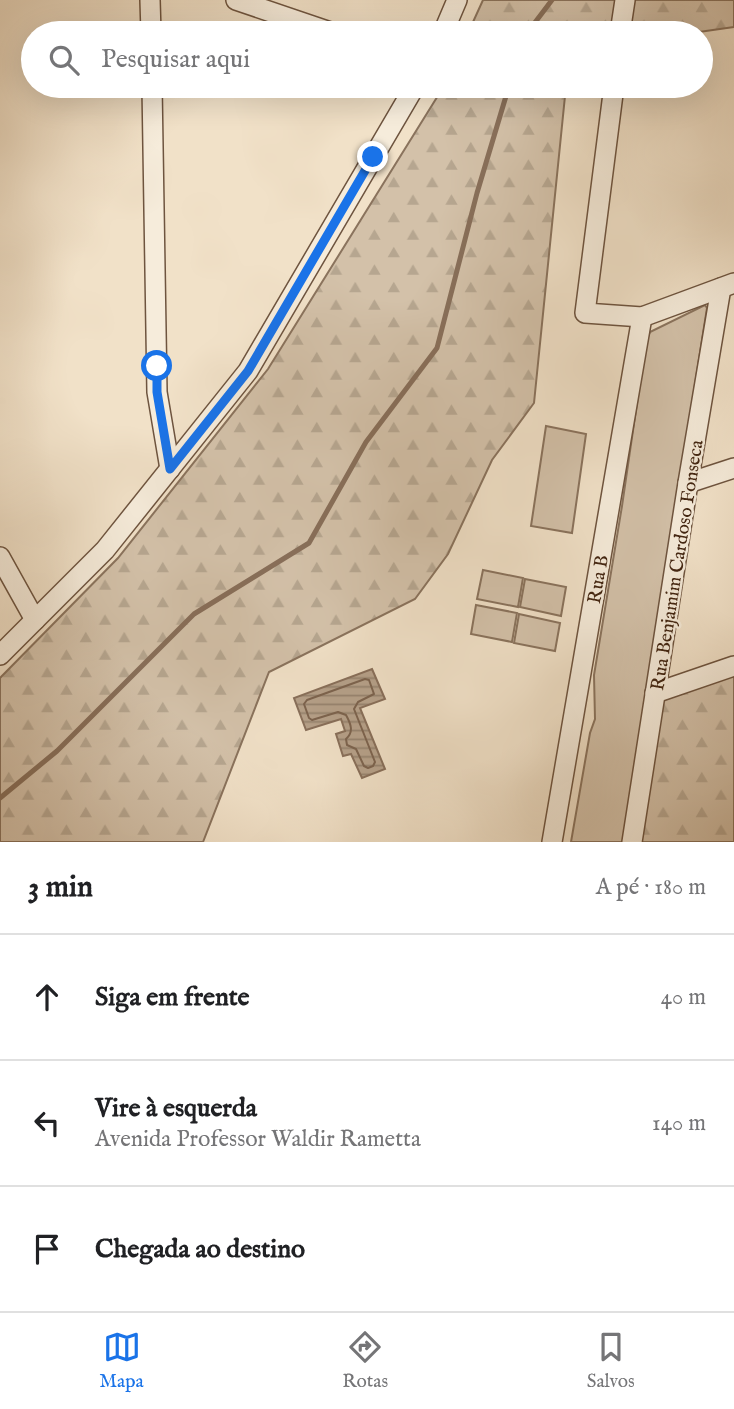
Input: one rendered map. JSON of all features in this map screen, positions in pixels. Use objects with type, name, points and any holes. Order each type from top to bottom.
[{"type":"street","points":[[150,0],[151,21]]},
{"type":"street","points":[[236,0],[298,21]]},
{"type":"street","points":[[448,21],[457,0]]},
{"type":"street","points":[[622,21],[625,0]]},
{"type":"street","points":[[152,98],[157,392],[170,469]]},
{"type":"street","points":[[0,655],[105,550],[248,371],[408,98]]},
{"type":"street","points":[[612,98],[585,313],[642,317],[727,285]]},
{"type":"street","name":"Rua Benjamim Cardoso Fonseca","points":[[632,842],[688,483],[727,285]]},
{"type":"street","name":"Rua B","points":[[552,842],[642,317]]},
{"type":"street","points":[[688,483],[734,468]]},
{"type":"street","points":[[0,556],[35,620]]},
{"type":"street","points":[[655,693],[734,666]]},
{"type":"green space","points":[[483,0],[734,0],[734,27],[713,30],[713,21],[473,21]]},
{"type":"green space","points":[[437,98],[565,98],[534,403],[492,460],[448,554],[415,599],[269,672],[203,842],[0,842],[0,678],[118,558],[268,369]]},
{"type":"green space","points":[[705,305],[707,308],[623,842],[571,842],[590,733],[595,719],[594,675],[646,341],[650,332]]},
{"type":"green space","points":[[546,426],[586,434],[572,533],[531,526]]},
{"type":"green space","points":[[483,570],[523,578],[518,607],[477,599]]},
{"type":"green space","points":[[525,579],[566,587],[561,616],[520,607]]},
{"type":"green space","points":[[476,605],[517,613],[512,642],[471,634]]},
{"type":"green space","points":[[519,614],[560,623],[555,651],[514,643]]},
{"type":"green space","points":[[734,673],[734,842],[637,842],[659,699]]},
{"type":"water","points":[[372,669],[385,699],[360,708],[385,769],[362,778],[351,754],[343,756],[336,734],[345,731],[341,719],[306,730],[294,698]]},
{"type":"waterway","points":[[536,21],[552,0]]},
{"type":"waterway","points":[[0,798],[57,751],[194,614],[309,543],[366,442],[437,348],[477,193],[505,98]]},
{"type":"route","points":[[157,366],[157,392],[170,469],[248,371],[373,157]]}]
